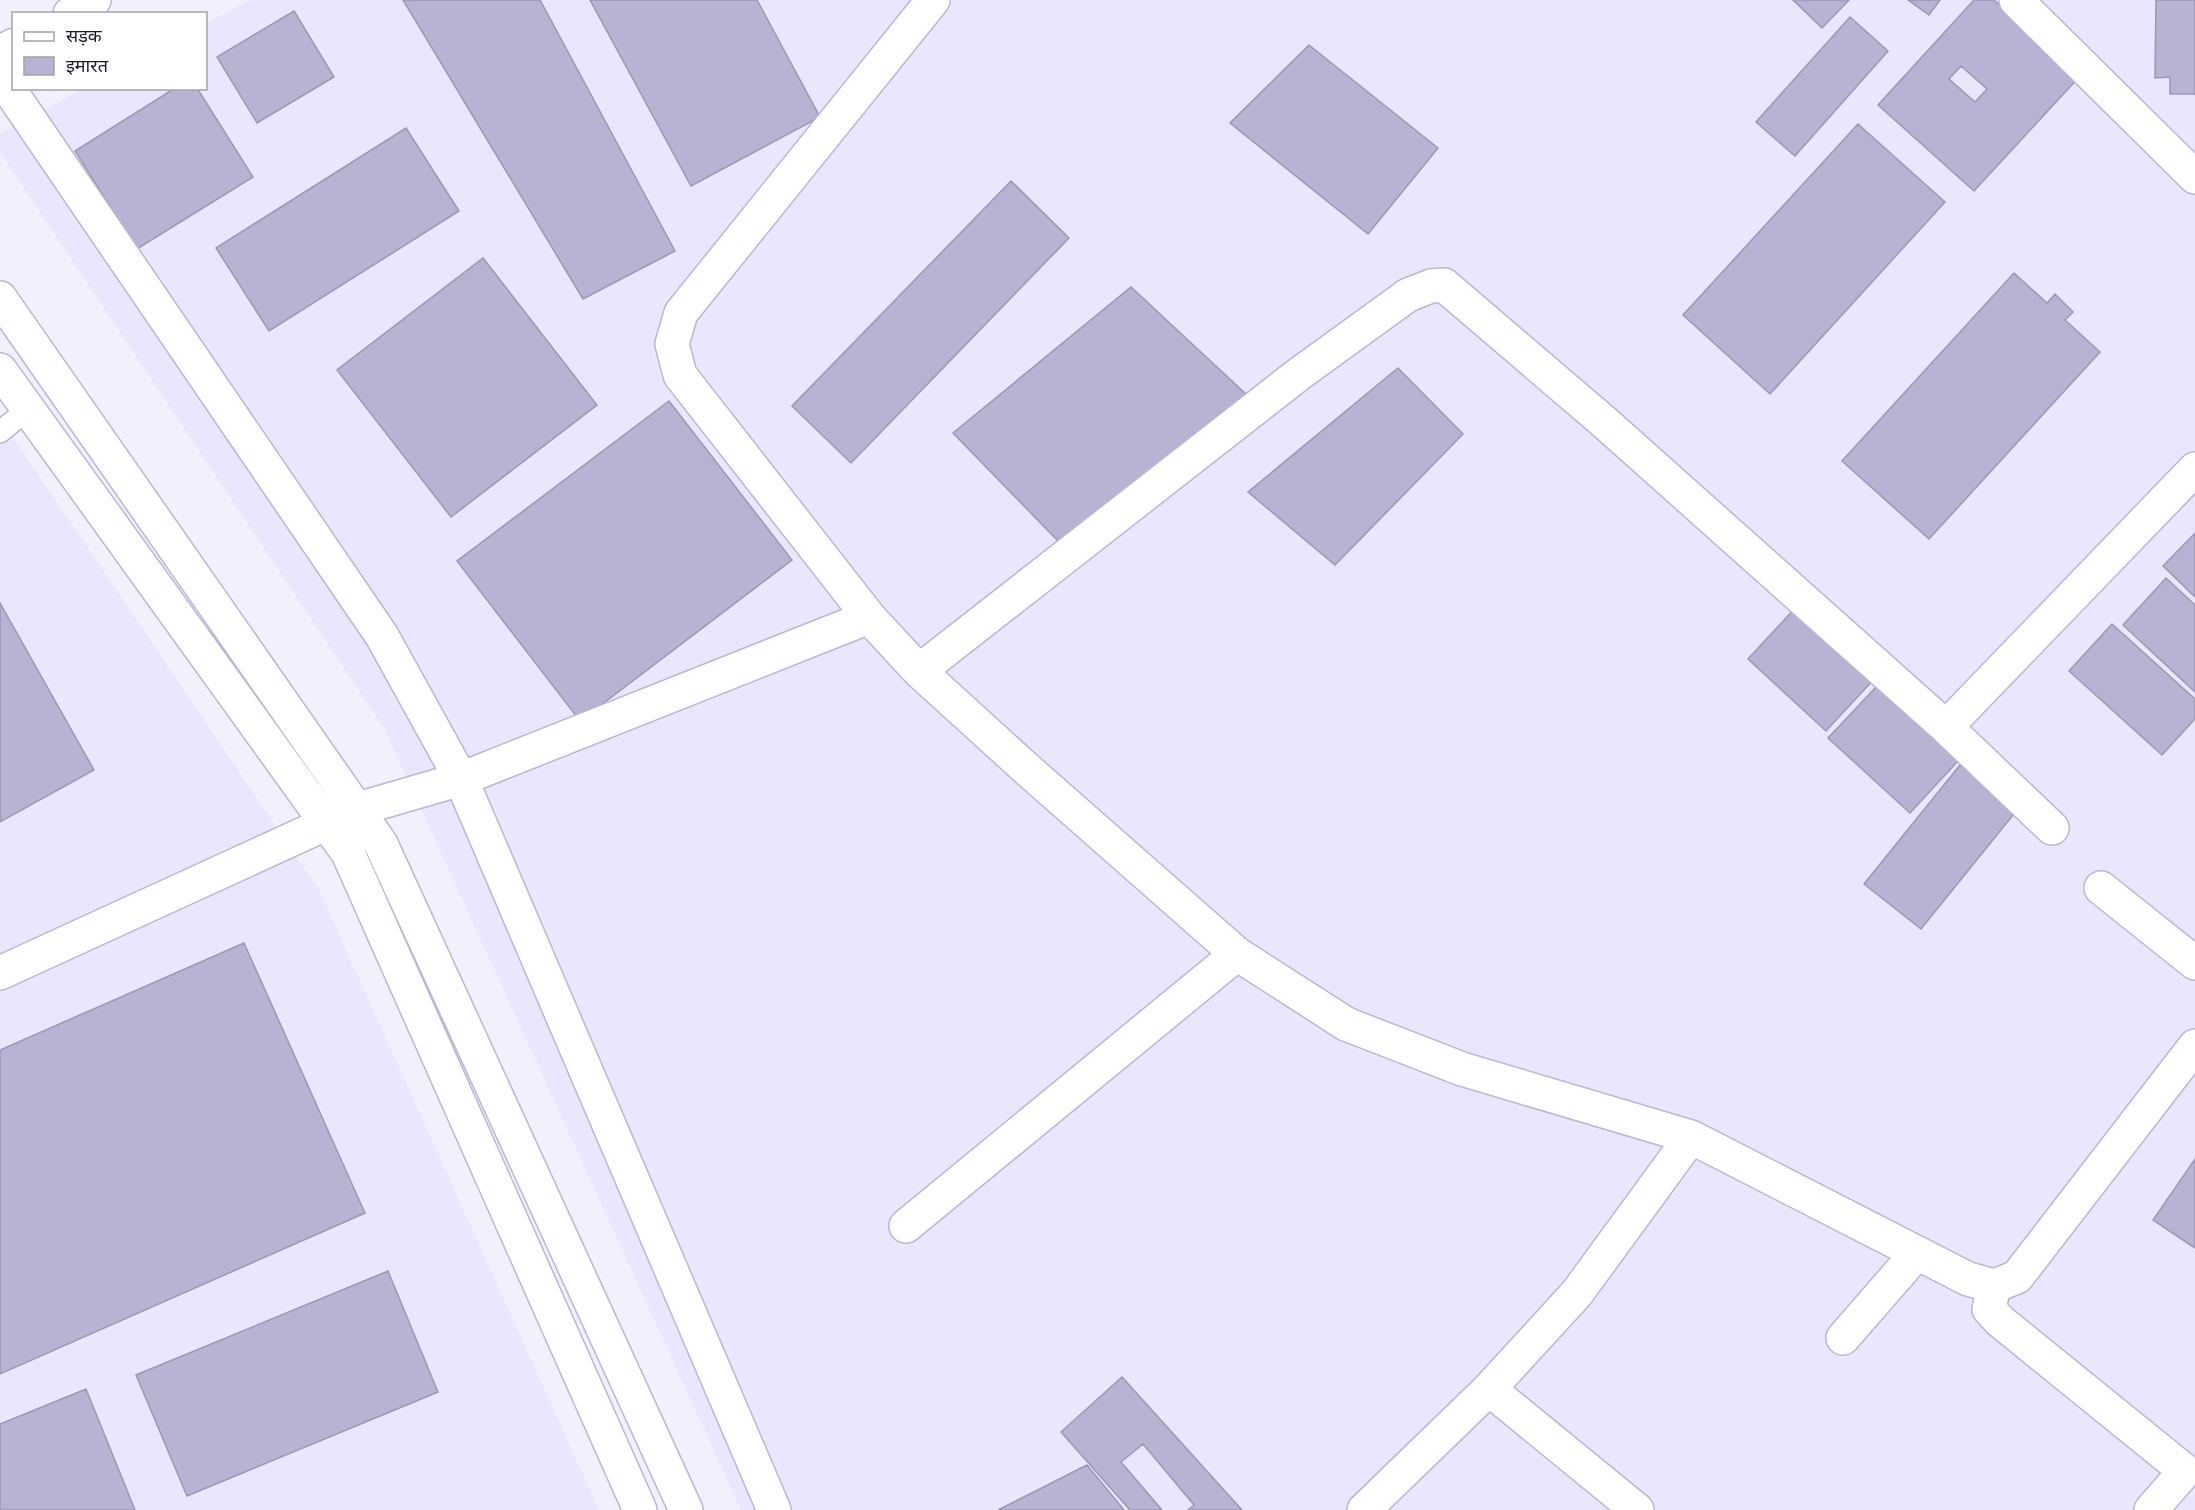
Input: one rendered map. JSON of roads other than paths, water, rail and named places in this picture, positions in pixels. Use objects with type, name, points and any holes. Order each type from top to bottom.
[{"type":"street","points":[[73,12],[93,0]]},
{"type":"street","points":[[933,0],[681,313],[672,344],[680,375],[869,617],[919,671],[1237,954],[1346,1024],[1462,1069],[1691,1137],[1968,1279],[1994,1286],[2017,1277],[2195,1046]]},
{"type":"street","points":[[2016,0],[2195,177]]},
{"type":"street","points":[[0,76],[382,636],[461,779],[774,1510]]},
{"type":"street","points":[[919,671],[1299,374],[1408,295],[1431,286],[1444,285],[1603,422],[1946,727],[2052,828]]},
{"type":"street","points":[[0,298],[381,844],[686,1510]]},
{"type":"street","points":[[0,370],[348,853],[640,1510]]},
{"type":"street","points":[[1946,727],[2195,469]]},
{"type":"street","points":[[0,973],[358,808],[461,779],[869,617]]},
{"type":"street","points":[[2101,888],[2195,963]]},
{"type":"street","points":[[906,1226],[1237,954]]},
{"type":"street","points":[[1364,1510],[1489,1389],[1577,1293],[1691,1137]]},
{"type":"street","points":[[1843,1338],[1917,1253]]},
{"type":"street","points":[[1994,1286],[1989,1309],[2001,1321],[2185,1471],[2151,1510]]},
{"type":"street","points":[[1489,1389],[1637,1510]]},
{"type":"lane","points":[[0,432],[28,409]]}]
